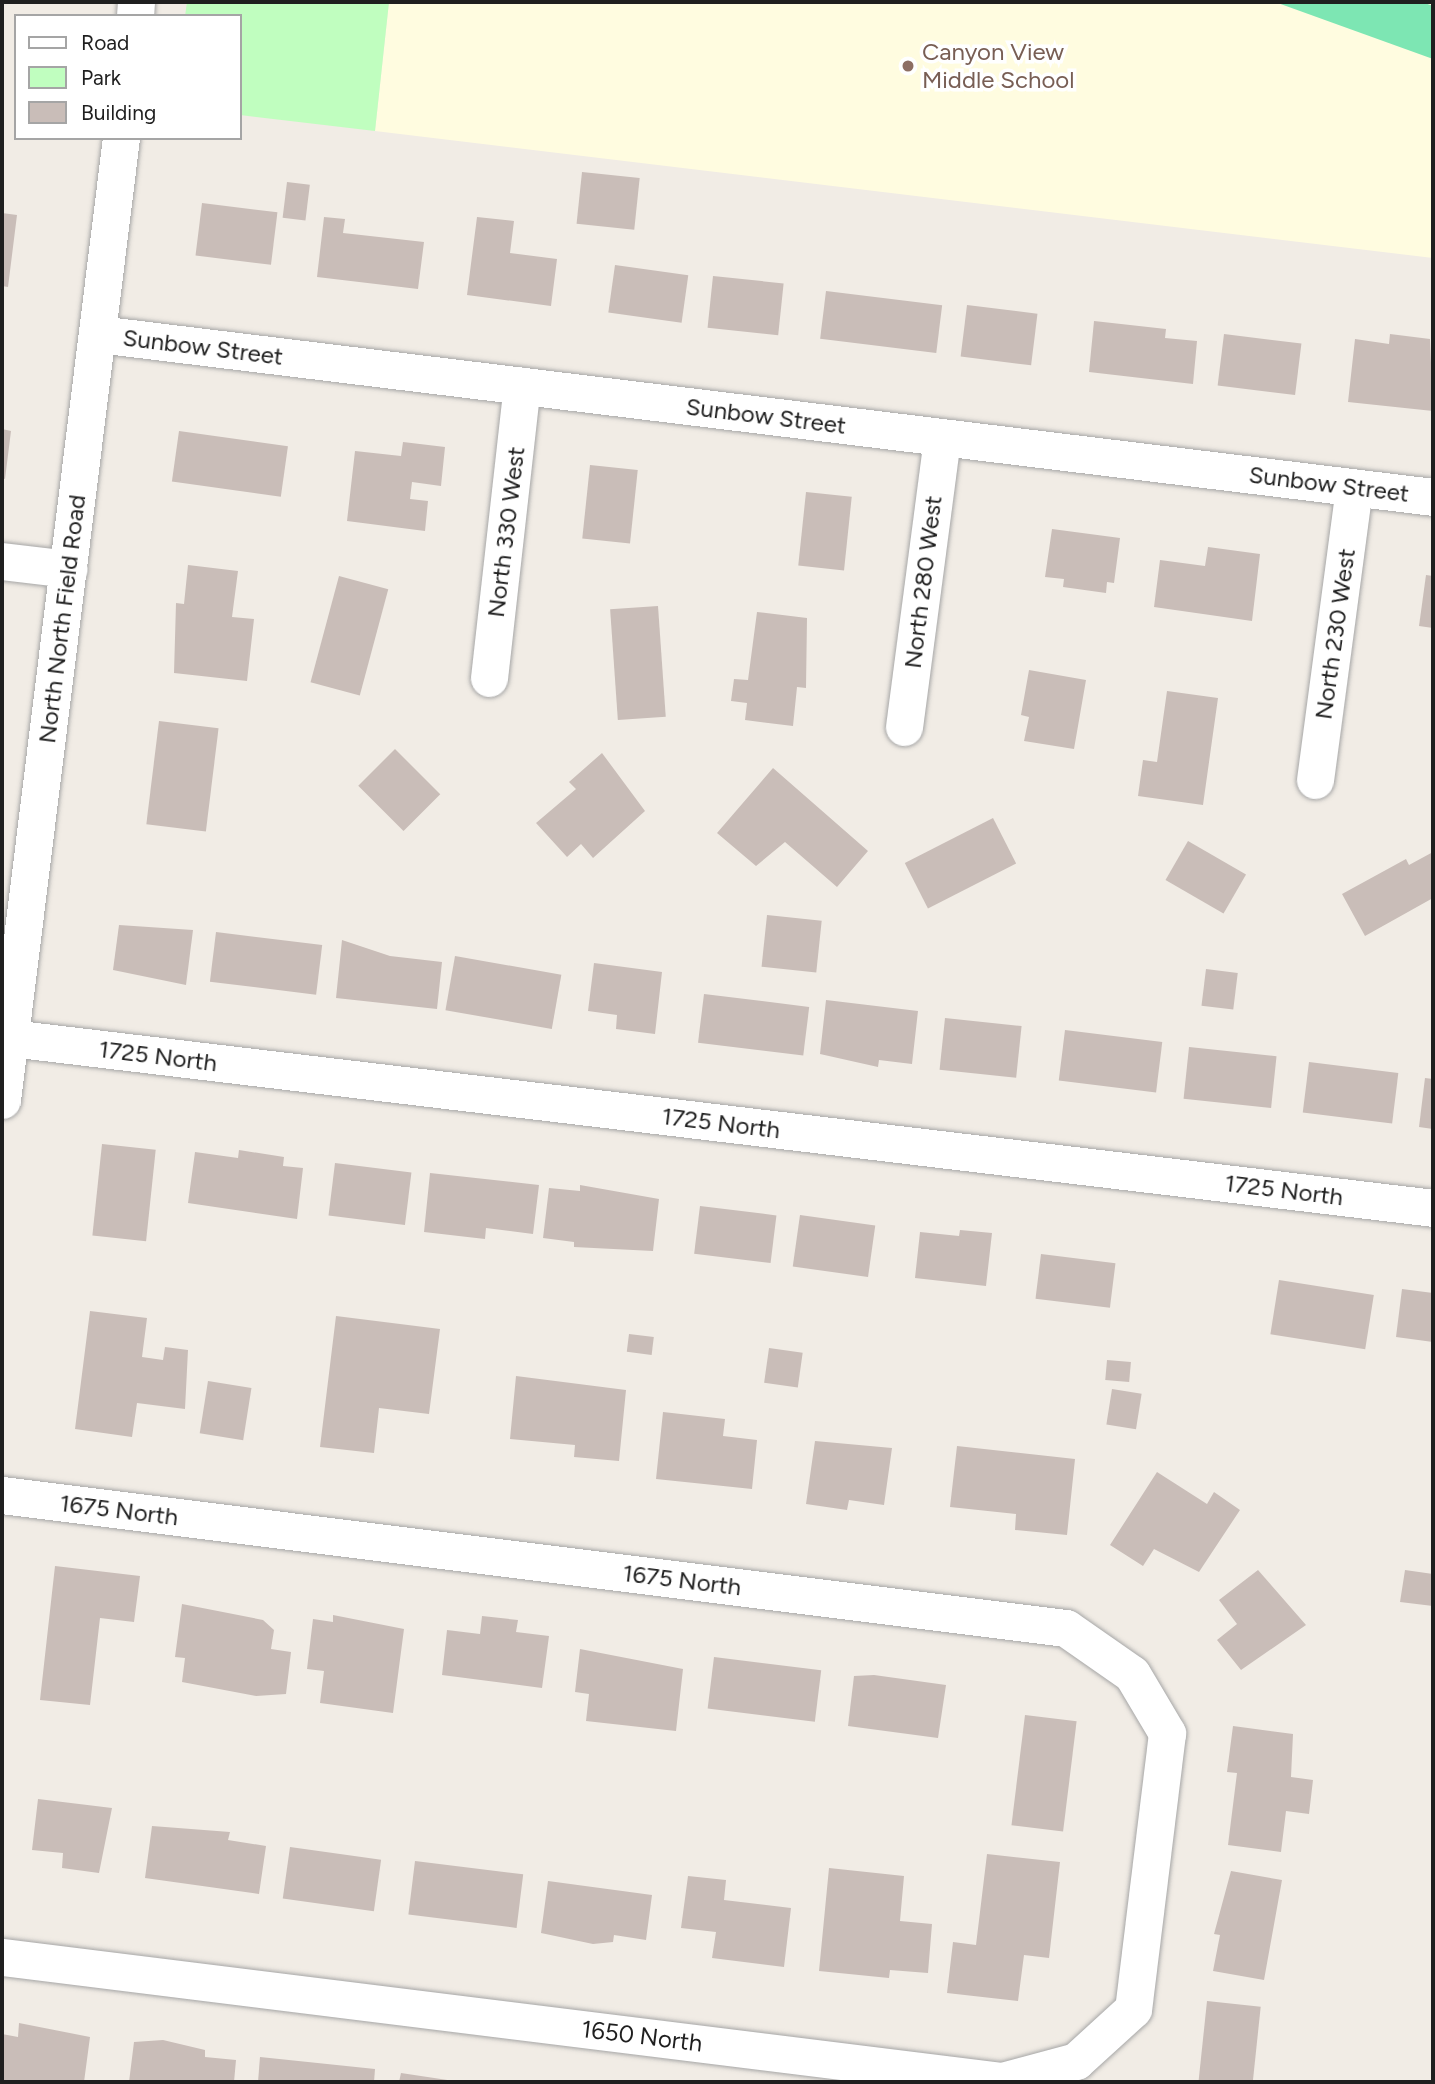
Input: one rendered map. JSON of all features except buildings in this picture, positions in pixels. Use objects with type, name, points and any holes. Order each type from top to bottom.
[{"type":"street","name":"North North Field Road","points":[[2,1100],[5,1038],[69,569],[121,140]]},
{"type":"street","name":"Sunbow Street","points":[[98,334],[1433,497]]},
{"type":"street","name":"North 330 West","points":[[489,678],[523,386]]},
{"type":"street","name":"North 280 West","points":[[904,727],[942,437]]},
{"type":"street","name":"North 230 West","points":[[1315,780],[1354,488]]},
{"type":"street","points":[[2,561],[69,569]]},
{"type":"street","name":"1725 North","points":[[5,1038],[1433,1208]]},
{"type":"street","name":"1675 North","points":[[2,1495],[1066,1628],[1132,1674],[1167,1733],[1150,1881]]},
{"type":"street","name":"1650 North","points":[[2,1957],[1002,2081],[1076,2061],[1133,2009],[1150,1881]]},
{"type":"shaded area","name":"Canyon View Middle School","points":[[389,2],[1433,2],[1433,258],[375,131]]},
{"type":"green space","points":[[187,2],[389,2],[375,131],[242,115],[242,14],[185,14]]},
{"type":"green space","points":[[1275,2],[1422,2],[1433,6],[1433,59]]},
{"type":"place","name":"Canyon View Middle School","points":[[908,66]]}]
